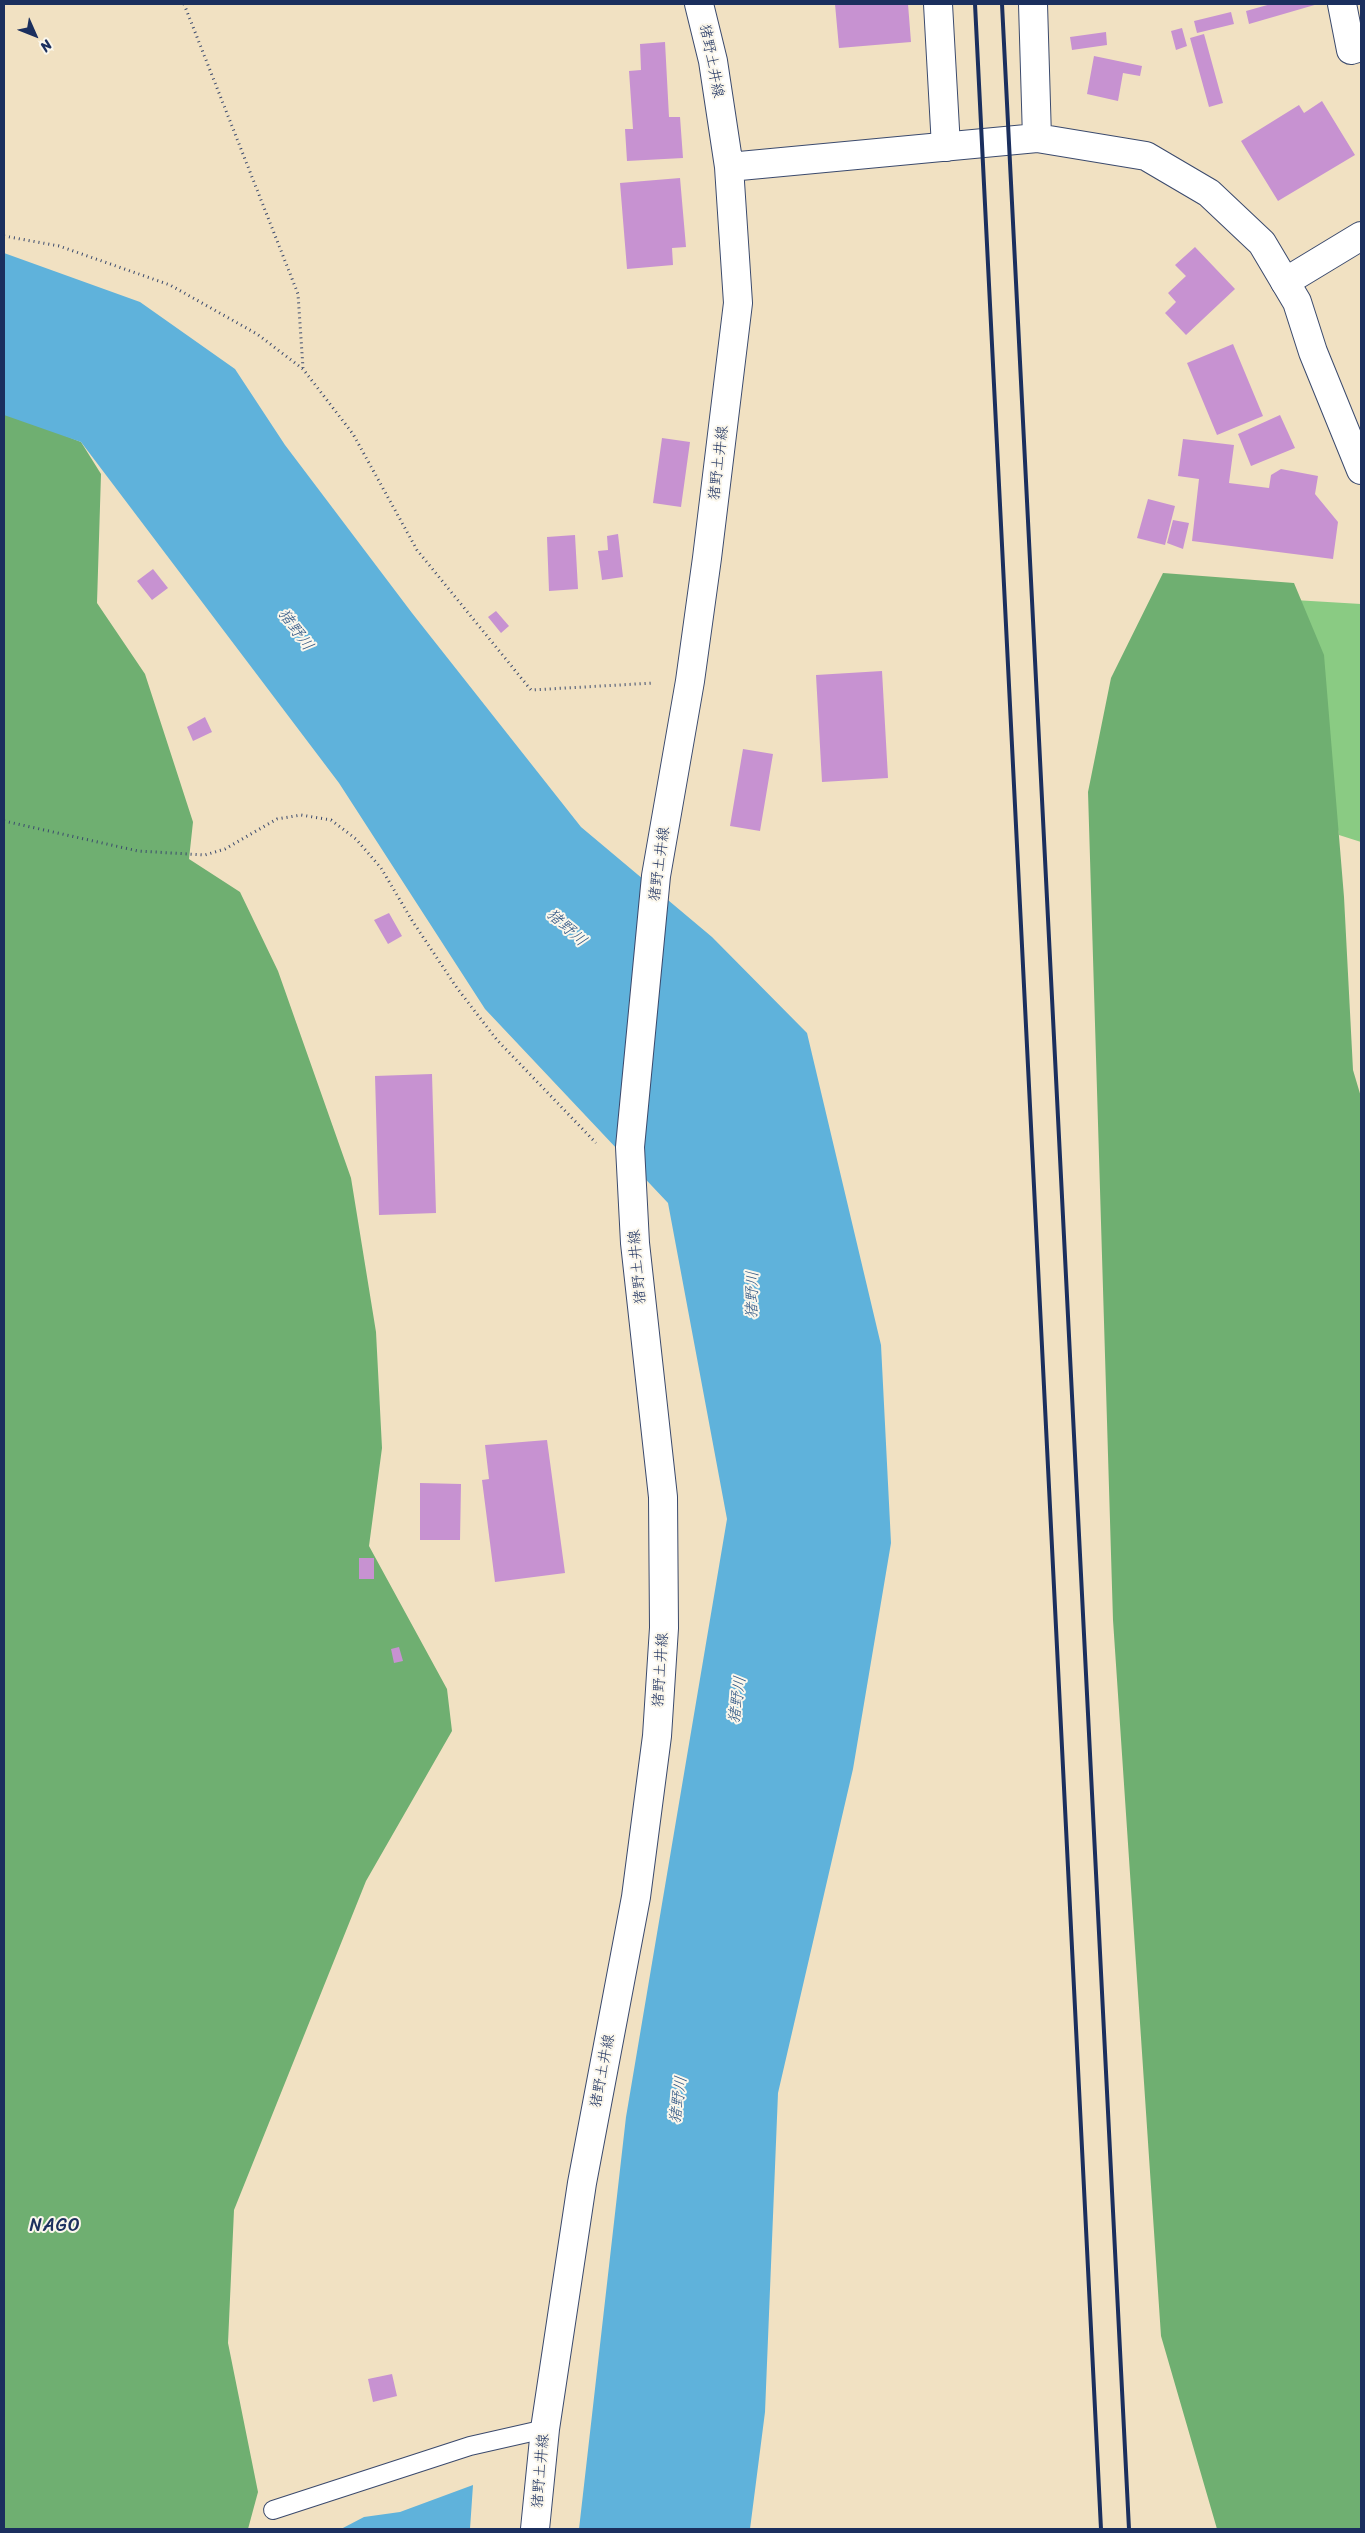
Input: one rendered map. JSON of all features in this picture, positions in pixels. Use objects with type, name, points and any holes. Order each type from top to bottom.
[{"type":"main road","name":"猪野土井線","points":[[535,2529],[544,2429],[582,2183],[636,1897],[659,1717],[664,1628],[662,1497],[634,1243],[631,1159],[656,876],[690,681],[708,558],[738,303],[729,167],[713,61],[699,4]]},
{"type":"main road","points":[[938,4],[946,147]]},
{"type":"main road","points":[[1033,4],[1037,138]]},
{"type":"main road","points":[[1342,4],[1351,50],[1361,47]]},
{"type":"main road","points":[[729,167],[1037,138],[1146,156],[1209,193],[1262,243],[1297,302],[1313,352],[1361,470]]},
{"type":"main road","points":[[1285,282],[1361,236]]},
{"type":"lane","points":[[273,2510],[470,2446],[544,2429]]},
{"type":"path","points":[[184,4],[298,294],[302,369]]},
{"type":"path","points":[[4,236],[60,246],[170,286],[257,334],[302,369],[353,434],[417,550],[531,690],[690,681]]},
{"type":"path","points":[[4,821],[138,851],[205,855],[225,850],[276,819],[301,815],[331,820],[356,839],[381,868],[438,959],[497,1040],[591,1140],[631,1159]]},
{"type":"green space","points":[[4,411],[81,442],[101,474],[97,603],[145,674],[193,822],[189,859],[240,892],[278,971],[351,1178],[376,1332],[382,1448],[369,1546],[447,1689],[452,1731],[366,1881],[234,2210],[228,2343],[258,2492],[248,2529],[4,2529]]},
{"type":"green space","points":[[1163,573],[1294,583],[1324,655],[1344,897],[1353,1070],[1361,1097],[1361,2529],[1217,2529],[1161,2336],[1113,1620],[1088,792],[1111,678]]},
{"type":"green space","points":[[1294,600],[1361,604],[1361,842],[1339,835]]},
{"type":"water","name":"猪野川","points":[[4,253],[140,302],[235,369],[285,445],[412,613],[581,827],[712,937],[807,1033],[881,1345],[891,1543],[853,1769],[778,2093],[765,2412],[750,2529],[579,2529],[626,2117],[727,1519],[668,1203],[485,1009],[339,783],[81,442],[4,415]]},
{"type":"water","points":[[473,2485],[470,2529],[341,2529],[364,2517],[400,2512]]},
{"type":"building","points":[[835,4],[908,4],[911,42],[839,48]]},
{"type":"building","points":[[1271,4],[1318,4],[1249,24],[1246,11]]},
{"type":"building","points":[[1231,12],[1234,24],[1197,33],[1194,21]]},
{"type":"building","points":[[1182,28],[1187,46],[1176,50],[1171,31]]},
{"type":"building","points":[[1106,32],[1107,45],[1072,50],[1070,37]]},
{"type":"building","points":[[1204,34],[1223,103],[1209,107],[1190,38]]},
{"type":"building","points":[[665,42],[669,117],[680,117],[683,158],[627,161],[625,129],[633,129],[629,71],[641,70],[640,44]]},
{"type":"building","points":[[1094,56],[1142,66],[1140,76],[1123,73],[1118,101],[1087,94]]},
{"type":"building","points":[[1322,101],[1355,155],[1278,201],[1241,141],[1299,105],[1304,113]]},
{"type":"building","points":[[680,178],[686,247],[672,248],[673,265],[627,269],[620,183]]},
{"type":"building","points":[[1195,247],[1235,289],[1186,335],[1165,313],[1176,302],[1168,293],[1186,276],[1175,265]]},
{"type":"building","points":[[1233,344],[1263,416],[1217,435],[1187,363]]},
{"type":"building","points":[[1280,415],[1295,448],[1251,466],[1238,434]]},
{"type":"building","points":[[662,438],[690,442],[681,507],[653,503]]},
{"type":"building","points":[[1183,439],[1234,445],[1229,483],[1269,488],[1271,475],[1281,469],[1318,476],[1315,494],[1338,522],[1333,559],[1192,541],[1199,479],[1178,476]]},
{"type":"building","points":[[1148,499],[1175,506],[1165,545],[1137,538]]},
{"type":"building","points":[[1173,520],[1189,523],[1183,549],[1167,543]]},
{"type":"building","points":[[618,534],[623,577],[602,580],[598,551],[608,550],[607,536]]},
{"type":"building","points":[[575,535],[578,589],[549,591],[547,537]]},
{"type":"building","points":[[153,569],[168,588],[152,600],[137,581]]},
{"type":"building","points":[[496,611],[509,626],[501,633],[488,617]]},
{"type":"building","points":[[882,671],[888,778],[822,782],[816,675]]},
{"type":"building","points":[[205,717],[212,732],[193,741],[187,727]]},
{"type":"building","points":[[743,749],[773,754],[760,831],[730,826]]},
{"type":"building","points":[[389,913],[402,936],[388,944],[374,920]]},
{"type":"building","points":[[432,1074],[436,1213],[379,1215],[375,1076]]},
{"type":"building","points":[[547,1440],[565,1573],[495,1582],[482,1480],[489,1479],[485,1445]]},
{"type":"building","points":[[420,1483],[461,1484],[460,1540],[420,1540]]},
{"type":"building","points":[[359,1558],[374,1558],[374,1579],[359,1579]]},
{"type":"building","points":[[399,1647],[403,1661],[394,1663],[391,1649]]},
{"type":"building","points":[[392,2374],[397,2396],[373,2402],[368,2379]]},
{"type":"railway","points":[[975,4],[1101,2529]]},
{"type":"railway","points":[[1002,4],[1129,2529]]},
{"type":"district","name":"NAGO","points":[[55,2226]]}]
